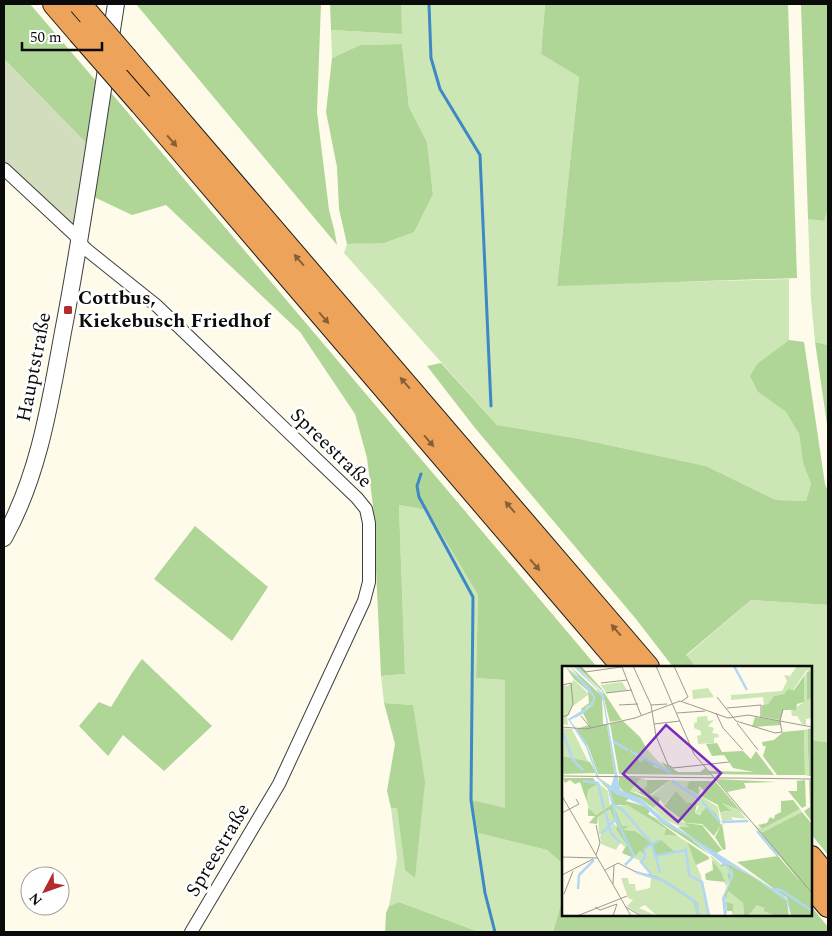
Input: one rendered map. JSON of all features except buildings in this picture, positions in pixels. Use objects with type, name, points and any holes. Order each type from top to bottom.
[{"type":"highway","points":[[54,4],[622,666]]},
{"type":"highway","points":[[80,4],[647,666]]},
{"type":"highway","points":[[812,858],[828,878]]},
{"type":"highway","points":[[812,887],[828,906]]},
{"type":"street","name":"Hauptstraße","points":[[4,538],[25,494],[48,414],[80,242],[116,4]]},
{"type":"street","name":"Spreestraße","points":[[4,169],[75,235],[87,250],[157,306],[357,498],[366,509],[369,523],[368,582],[364,601],[279,784],[191,932]]},
{"type":"green space","points":[[4,4],[30,4],[96,81],[86,143],[4,59]]},
{"type":"green space","points":[[136,4],[321,4],[317,112],[329,210],[337,245]]},
{"type":"green space","points":[[330,4],[401,4],[402,34],[331,30]]},
{"type":"green space","points":[[401,4],[545,4],[541,54],[579,77],[557,285],[789,279],[789,340],[758,363],[758,392],[786,412],[799,434],[803,463],[811,484],[806,501],[776,500],[706,466],[580,439],[497,425],[344,253],[347,244],[360,244],[413,232],[433,194],[427,142],[409,107],[402,44],[360,45],[332,58],[331,30],[401,34]]},
{"type":"green space","points":[[545,4],[788,4],[797,278],[557,286],[579,77],[541,54]]},
{"type":"green space","points":[[801,4],[828,4],[828,208],[824,221],[808,219]]},
{"type":"green space","points":[[402,44],[409,107],[427,142],[433,194],[414,232],[384,243],[347,244],[339,209],[337,167],[326,112],[332,58],[360,45]]},
{"type":"green space","points":[[4,59],[86,143],[73,231],[4,163]]},
{"type":"green space","points":[[107,88],[596,666],[562,666],[562,863],[547,850],[478,833],[472,800],[505,808],[505,680],[476,678],[478,595],[427,510],[399,505],[405,674],[381,676],[373,506],[367,458],[355,414],[300,332],[166,205],[132,215],[94,197]]},
{"type":"green space","points":[[828,208],[828,345],[815,342],[811,300],[808,219],[823,221]]},
{"type":"green space","points":[[789,340],[804,342],[825,484],[828,492],[828,605],[751,600],[686,655],[695,666],[672,666],[636,619],[475,428],[427,366],[441,363],[497,425],[580,439],[706,466],[776,500],[806,501],[811,484],[803,463],[799,434],[786,412],[758,392],[750,376],[758,363]]},
{"type":"green space","points":[[815,342],[828,345],[828,431]]},
{"type":"green space","points":[[399,505],[427,510],[478,595],[476,678],[505,680],[505,809],[472,800],[478,833],[547,850],[562,863],[562,900],[553,932],[479,932],[399,902],[389,906],[397,858],[391,808],[397,807],[405,869],[413,705],[384,703],[381,676],[405,674]]},
{"type":"green space","points":[[195,526],[268,587],[232,641],[154,579]]},
{"type":"green space","points":[[751,600],[828,605],[828,742],[816,741],[812,739],[812,666],[695,666],[686,656]]},
{"type":"green space","points":[[142,659],[212,726],[164,771],[123,735],[108,756],[79,726],[99,702],[111,707]]},
{"type":"green space","points":[[384,703],[413,705],[425,782],[415,878],[405,870],[397,808],[391,808],[387,791],[395,744]]},
{"type":"green space","points":[[812,739],[816,741],[828,742],[828,855],[812,835]]},
{"type":"green space","points":[[562,900],[562,916],[812,916],[812,907],[828,927],[828,932],[553,932]]},
{"type":"green space","points":[[399,902],[479,932],[385,932],[386,913],[389,906]]},
{"type":"waterway","points":[[429,4],[431,58],[440,89],[480,155],[491,406]]},
{"type":"waterway","points":[[421,474],[417,486],[419,497],[473,597],[471,800],[485,893],[495,932]]},
{"type":"place","name":"Cottbus, Kiekebusch Friedhof","points":[[68,310]]}]
